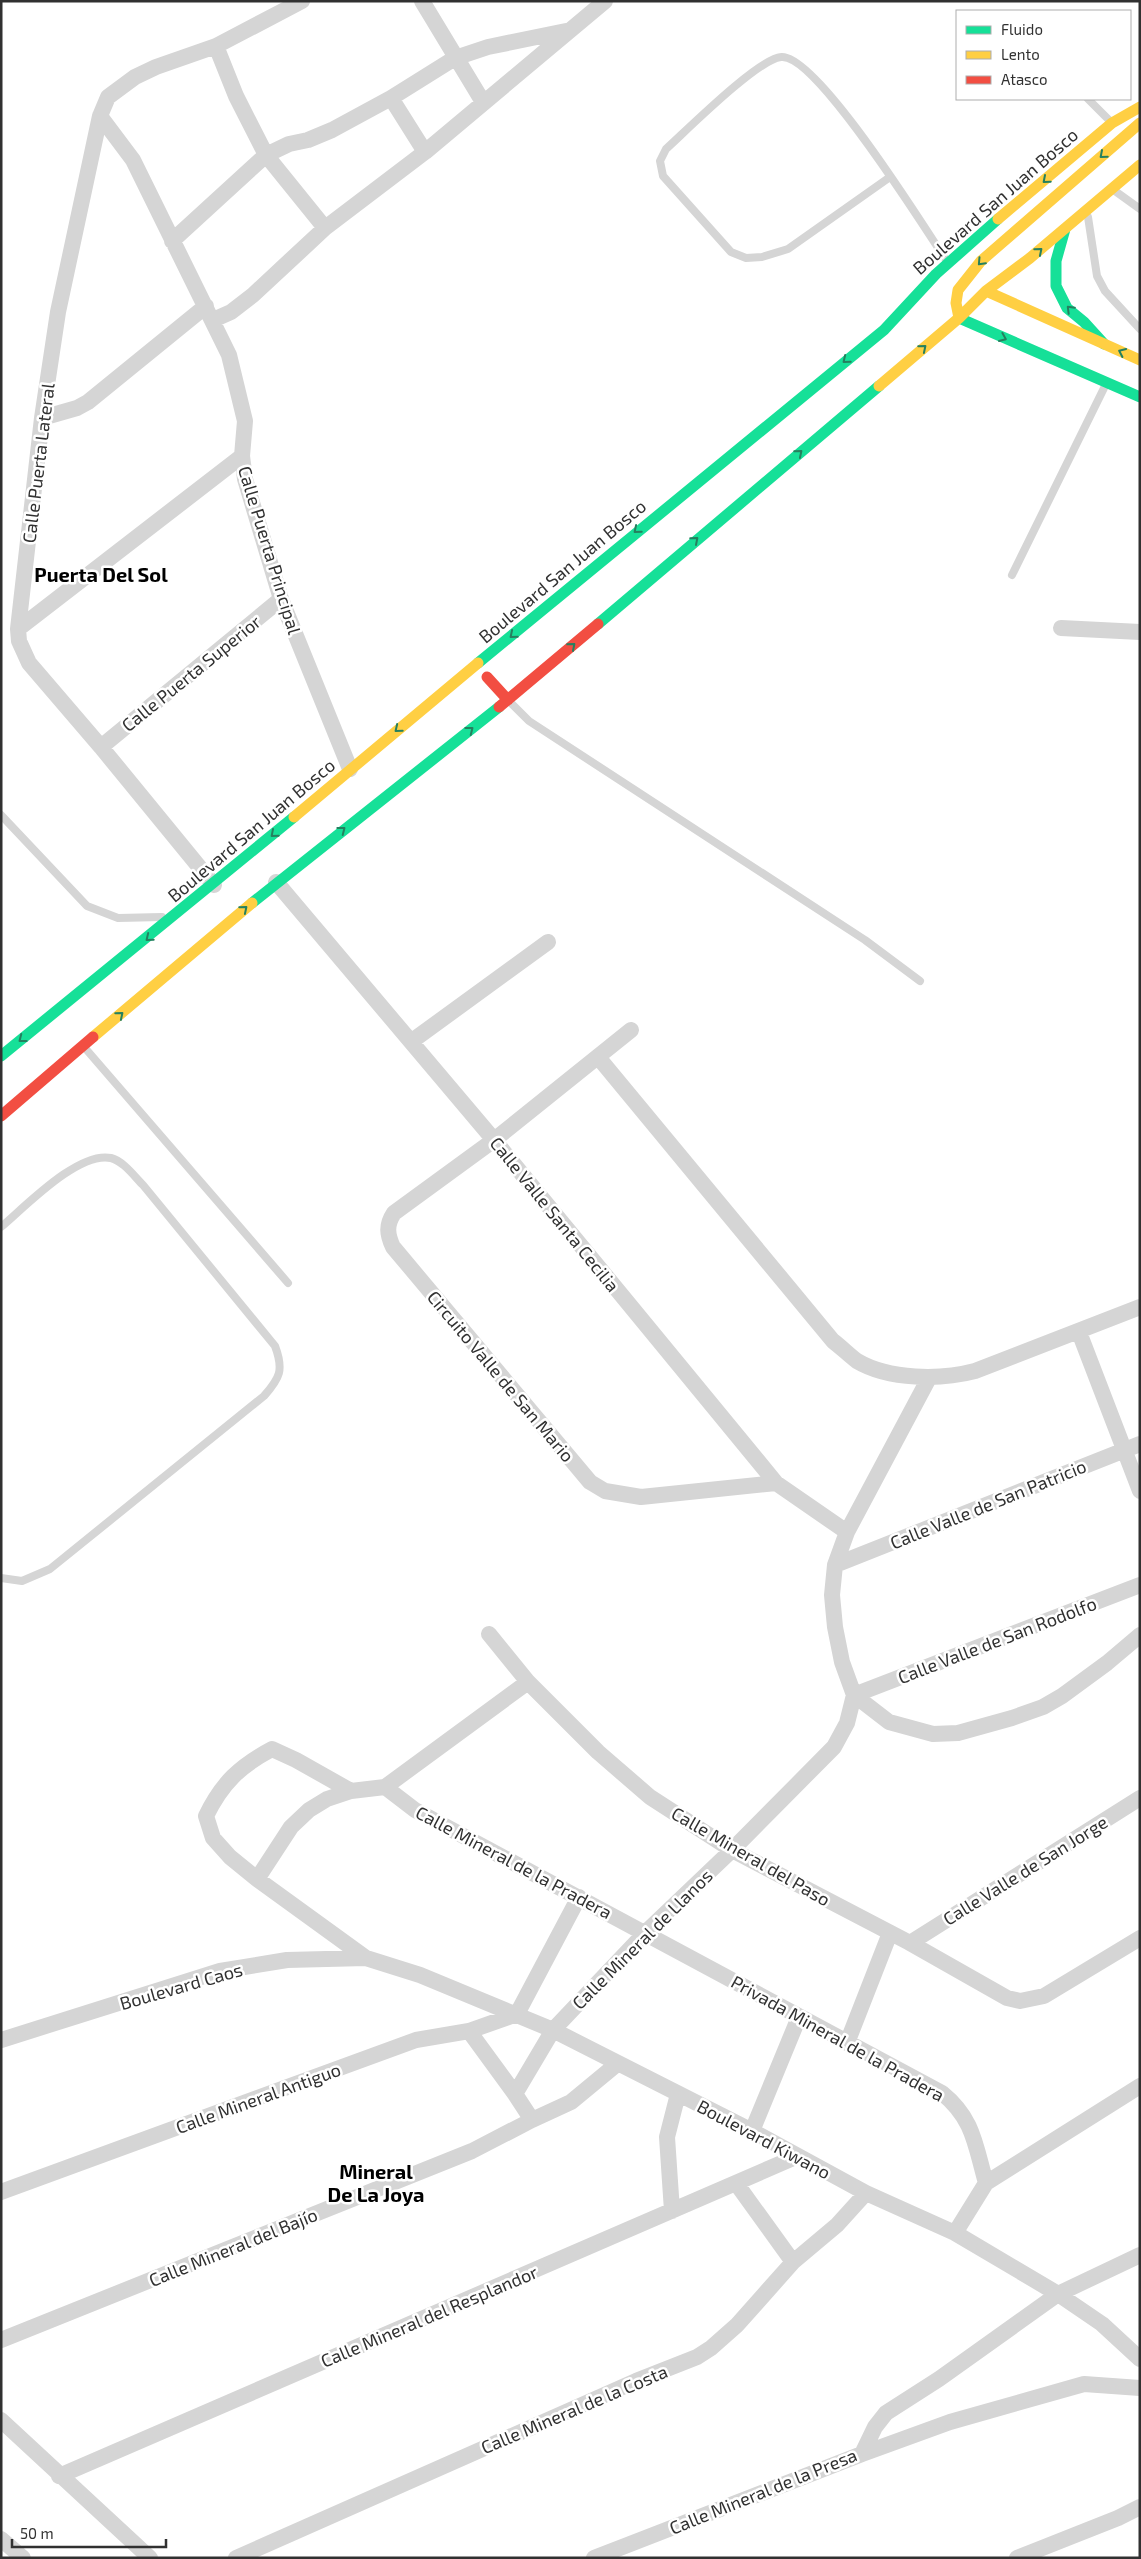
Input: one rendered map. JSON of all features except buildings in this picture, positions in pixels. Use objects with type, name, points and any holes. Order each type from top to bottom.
[{"type":"main road","name":"Boulevard San Juan Bosco","points":[[1,1056],[214,885],[416,714],[756,432],[884,330],[915,293],[947,261],[1112,123],[1140,107]]},
{"type":"main road","name":"Boulevard San Juan Bosco","points":[[958,290],[981,260],[1140,123]]},
{"type":"main road","points":[[1,1116],[276,882],[508,700],[959,318],[986,291],[1065,229],[1140,165]]},
{"type":"main road","points":[[1065,229],[1056,261],[1056,286],[1067,308],[1084,322],[1104,344]]},
{"type":"main road","points":[[942,295],[973,287],[986,291],[1140,360]]},
{"type":"main road","points":[[958,290],[956,303],[959,318]]},
{"type":"main road","points":[[884,330],[927,302]]},
{"type":"main road","points":[[959,318],[1140,398]]},
{"type":"main road","points":[[572,604],[580,578]]},
{"type":"main road","points":[[487,676],[508,700]]},
{"type":"main road","points":[[416,714],[445,706]]},
{"type":"street","points":[[302,1],[216,46],[236,96],[266,155],[326,228]]},
{"type":"street","points":[[422,1],[483,102]]},
{"type":"street","points":[[42,418],[77,408],[88,402],[209,313],[231,312],[253,295],[326,228],[425,152],[568,30],[605,1]]},
{"type":"street","points":[[172,241],[266,155],[289,144],[308,140],[332,130],[390,98],[455,58],[488,47],[568,30]]},
{"type":"street","name":"Calle Puerta Lateral","points":[[214,885],[101,747],[29,663],[19,641],[18,629],[42,418],[73,233],[100,116],[108,97],[119,86],[156,67],[216,46]]},
{"type":"street","points":[[390,98],[425,152]]},
{"type":"street","name":"Calle Puerta Principal","points":[[100,116],[133,160],[229,355],[241,395],[245,421],[242,456],[245,479],[281,599],[350,770]]},
{"type":"street","points":[[18,629],[242,456]]},
{"type":"street","name":"Calle Puerta Superior","points":[[101,747],[281,599]]},
{"type":"street","points":[[1060,628],[1140,632]]},
{"type":"street","name":"Calle Valle Santa Cecilia","points":[[276,882],[412,1041],[776,1483],[847,1532]]},
{"type":"street","points":[[412,1041],[548,942]]},
{"type":"street","name":"Circuito Valle de San Mario","points":[[632,1030],[494,1140],[394,1212],[388,1228],[389,1237],[394,1247],[590,1482],[605,1491],[641,1497],[776,1483]]},
{"type":"street","points":[[598,1057],[833,1340],[858,1361],[890,1372],[930,1378],[953,1376],[975,1371],[1140,1307]]},
{"type":"street","points":[[1079,1332],[1140,1491]]},
{"type":"street","points":[[930,1378],[847,1532],[835,1565],[832,1595],[835,1627],[842,1662],[854,1695],[889,1722],[934,1734],[958,1733],[1043,1707],[1062,1696],[1107,1663],[1140,1635]]},
{"type":"street","name":"Calle Valle de San Patricio","points":[[835,1565],[1140,1444]]},
{"type":"street","name":"Calle Valle de San Rodolfo","points":[[854,1695],[1140,1585]]},
{"type":"street","name":"Calle Mineral del Paso","points":[[489,1634],[528,1682],[598,1752],[650,1797],[732,1850],[910,1943],[1007,1998],[1030,2000],[1056,1990],[1140,1938]]},
{"type":"street","points":[[257,1878],[278,1845],[297,1821],[327,1799],[351,1791],[385,1787],[528,1682]]},
{"type":"street","name":"Calle Mineral de Llanos","points":[[553,2030],[646,1932],[732,1850],[834,1747],[846,1723],[854,1695]]},
{"type":"street","points":[[351,1791],[296,1760],[272,1749],[245,1764],[216,1794],[206,1816],[213,1838],[230,1858],[366,1958]]},
{"type":"street","name":"Calle Mineral de la Pradera","points":[[385,1787],[416,1810],[646,1932]]},
{"type":"street","name":"Calle Valle de San Jorge","points":[[910,1943],[1140,1798]]},
{"type":"street","points":[[517,2014],[579,1897]]},
{"type":"street","name":"Privada Mineral de la Pradera","points":[[646,1932],[799,2017],[942,2093],[954,2103],[970,2127],[986,2183]]},
{"type":"street","points":[[847,2043],[890,1933]]},
{"type":"street","name":"Boulevard Kiwano","points":[[366,1958],[420,1975],[553,2030],[752,2131],[866,2193],[954,2233],[1058,2294],[1102,2324],[1140,2359]]},
{"type":"street","name":"Boulevard Caos","points":[[1,2040],[220,1971],[287,1960],[366,1958]]},
{"type":"street","name":"Calle Mineral Antiguo","points":[[1,2192],[416,2040],[469,2031],[517,2014]]},
{"type":"street","points":[[752,2131],[799,2017]]},
{"type":"street","points":[[515,2094],[553,2030]]},
{"type":"street","points":[[469,2031],[532,2120]]},
{"type":"street","name":"Calle Mineral del Bajío","points":[[1,2340],[472,2151],[570,2102],[617,2064]]},
{"type":"street","points":[[954,2233],[986,2183],[1140,2086]]},
{"type":"street","points":[[672,2210],[667,2137],[678,2094]]},
{"type":"street","name":"Calle Mineral del Resplandor","points":[[59,2476],[798,2156]]},
{"type":"street","points":[[736,2183],[792,2262]]},
{"type":"street","name":"Calle Mineral de la Costa","points":[[236,2558],[636,2381],[697,2357],[711,2348],[737,2325],[792,2262],[837,2225],[866,2193]]},
{"type":"street","name":"Calle Mineral de la Presa","points":[[594,2558],[862,2454],[875,2427],[886,2413],[939,2379],[1058,2294],[1140,2255]]},
{"type":"street","points":[[862,2454],[950,2422],[1084,2384],[1140,2388]]},
{"type":"street","points":[[1,2420],[59,2476],[150,2558]]},
{"type":"street","points":[[1017,2558],[1118,2518],[1140,2506]]},
{"type":"street","points":[[1,2539],[23,2558]]},
{"type":"lane","points":[[890,177],[788,249],[762,257],[746,258],[731,252],[685,202],[663,176],[660,161],[666,149],[760,66],[782,56],[793,58],[805,68],[860,131],[947,261]]},
{"type":"lane","points":[[1089,100],[1112,123]]},
{"type":"lane","points":[[1112,189],[1140,209]]},
{"type":"lane","points":[[1088,209],[1088,226],[1097,276],[1105,291],[1140,329]]},
{"type":"lane","points":[[1012,575],[1106,383]]},
{"type":"lane","points":[[508,700],[529,721],[865,940],[920,981]]},
{"type":"lane","points":[[1,815],[86,906],[118,918],[174,917]]},
{"type":"lane","points":[[83,1046],[288,1283]]},
{"type":"lane","points":[[1,1227],[57,1180],[80,1164],[95,1158],[111,1158],[123,1165],[143,1185],[276,1346],[280,1358],[280,1374],[264,1396],[50,1569],[22,1581],[1,1578]]},
{"type":"traffic: fast","points":[[478,663],[884,330],[936,274],[998,219]]},
{"type":"traffic: fast","points":[[1065,229],[1056,261],[1056,286],[1067,308],[1084,322],[1104,344]]},
{"type":"traffic: fast","points":[[959,318],[1140,397]]},
{"type":"traffic: fast","points":[[598,624],[879,386]]},
{"type":"traffic: fast","points":[[252,903],[499,707]]},
{"type":"traffic: fast","points":[[1,1056],[294,817]]},
{"type":"traffic: slow","points":[[998,219],[1112,123],[1140,107]]},
{"type":"traffic: slow","points":[[959,318],[956,303],[958,290],[981,261],[1140,123]]},
{"type":"traffic: slow","points":[[879,386],[959,318],[986,291],[1030,258],[1140,165]]},
{"type":"traffic: slow","points":[[986,291],[1140,360]]},
{"type":"traffic: slow","points":[[294,817],[478,663]]},
{"type":"traffic: slow","points":[[93,1037],[252,903]]},
{"type":"traffic: jam","points":[[499,707],[598,624]]},
{"type":"traffic: jam","points":[[487,677],[508,700]]},
{"type":"traffic: jam","points":[[1,1116],[93,1037]]},
{"type":"district","name":"Puerta Del Sol","points":[[101,574]]},
{"type":"district","name":"Mineral De La Joya","points":[[376,2182]]}]
